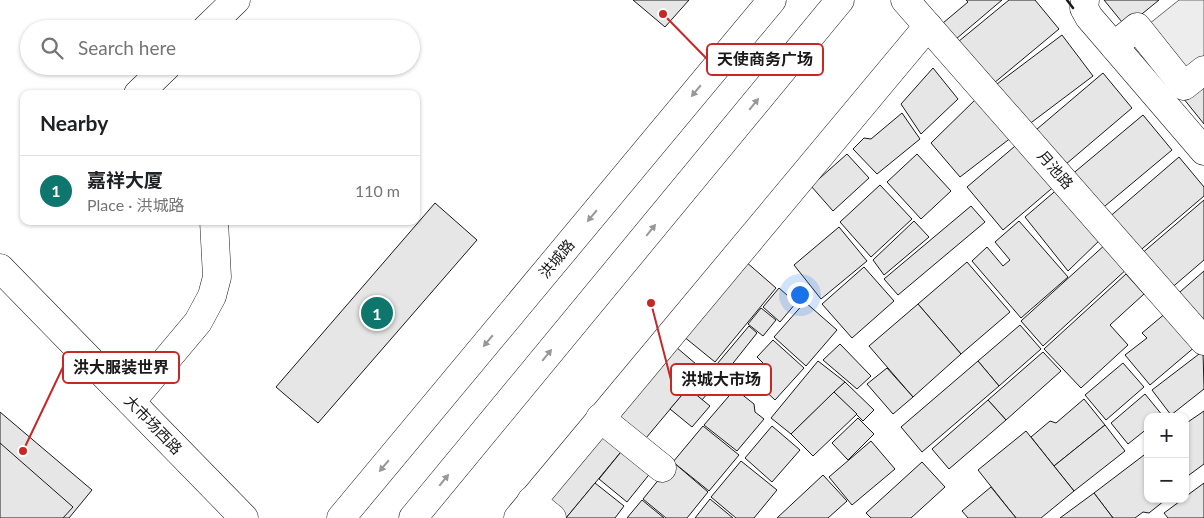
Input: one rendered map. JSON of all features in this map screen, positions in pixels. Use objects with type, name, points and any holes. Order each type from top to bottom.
[{"type":"main road","points":[[215,20],[236,0]]},
{"type":"main road","name":"洪城路","points":[[341,518],[772,0]]},
{"type":"main road","points":[[413,518],[840,0]]},
{"type":"main road","name":"月池路","points":[[905,0],[1204,340]]},
{"type":"main road","points":[[1085,0],[1084,8],[1089,17],[1204,151]]},
{"type":"main road","points":[[534,512],[600,418],[928,26]]},
{"type":"main road","points":[[1114,46],[1137,27],[1184,86],[1204,70]]},
{"type":"main road","points":[[142,90],[158,75]]},
{"type":"main road","points":[[131,402],[198,322],[212,296],[217,276],[214,225]]},
{"type":"main road","name":"大市场西路","points":[[0,268],[244,518]]},
{"type":"main road","points":[[600,418],[662,468]]},
{"type":"shaded area","points":[[1179,0],[1204,0],[1204,66],[1186,82],[1144,28]]},
{"type":"building","points":[[633,0],[689,0],[665,27]]},
{"type":"building","points":[[966,0],[1002,0],[956,39],[943,23],[968,2]]},
{"type":"building","points":[[1009,0],[1035,0],[1059,29],[988,88],[953,46]]},
{"type":"building","points":[[1104,0],[1159,0],[1126,27]]},
{"type":"building","points":[[1062,35],[1093,76],[1024,128],[993,87]]},
{"type":"building","points":[[933,68],[958,99],[921,134],[901,104]]},
{"type":"building","points":[[1103,73],[1132,108],[1059,170],[1030,135]]},
{"type":"building","points":[[1204,73],[1204,124],[1179,93]]},
{"type":"building","points":[[977,98],[1012,137],[960,177],[931,143]]},
{"type":"building","points":[[902,113],[920,139],[877,174],[853,149],[864,138],[871,139]]},
{"type":"building","points":[[1143,115],[1172,150],[1099,211],[1070,176]]},
{"type":"building","points":[[1021,141],[1057,184],[1003,230],[967,187]]},
{"type":"building","points":[[847,154],[869,178],[833,211],[811,186]]},
{"type":"building","points":[[917,154],[951,191],[921,219],[887,182]]},
{"type":"building","points":[[1179,157],[1204,187],[1204,196],[1136,254],[1107,219]]},
{"type":"building","points":[[880,185],[912,219],[871,257],[840,222]]},
{"type":"building","points":[[1060,187],[1104,236],[1068,271],[1025,217]]},
{"type":"building","points":[[1204,200],[1204,260],[1169,290],[1140,255]]},
{"type":"building","points":[[435,203],[477,240],[318,423],[276,387],[416,225],[420,225],[420,220]]},
{"type":"building","points":[[971,206],[985,222],[898,295],[884,279]]},
{"type":"building","points":[[914,221],[929,237],[884,275],[873,260]]},
{"type":"building","points":[[1019,221],[1068,277],[1021,318],[972,261],[987,247],[1003,266],[1010,260],[995,242]]},
{"type":"building","points":[[839,227],[867,261],[821,299],[794,265]]},
{"type":"building","points":[[1107,243],[1129,267],[1043,346],[1021,321]]},
{"type":"building","points":[[745,261],[776,288],[715,362],[683,336]]},
{"type":"building","points":[[967,262],[1010,312],[961,354],[918,304]]},
{"type":"building","points":[[864,267],[894,301],[852,338],[822,304]]},
{"type":"building","points":[[1204,271],[1204,331],[1173,298]]},
{"type":"building","points":[[1126,274],[1144,294],[1110,325],[1128,345],[1081,388],[1044,349]]},
{"type":"building","points":[[779,288],[796,303],[780,322],[763,307]]},
{"type":"building","points":[[805,302],[837,330],[806,366],[774,337]]},
{"type":"building","points":[[918,304],[961,354],[913,397],[869,346]]},
{"type":"building","points":[[761,308],[776,320],[763,336],[748,324]]},
{"type":"building","points":[[1167,312],[1196,346],[1150,385],[1125,355],[1147,338],[1142,333]]},
{"type":"building","points":[[1020,325],[1041,349],[999,386],[978,361]]},
{"type":"building","points":[[749,326],[757,333],[726,372],[717,364]]},
{"type":"building","points":[[773,340],[804,368],[775,400],[759,385],[771,371],[757,357]]},
{"type":"building","points":[[840,344],[871,376],[857,389],[823,360]]},
{"type":"building","points":[[676,347],[703,370],[646,438],[619,416]]},
{"type":"building","points":[[1203,351],[1204,389],[1174,413],[1169,413],[1152,390]]},
{"type":"building","points":[[1043,352],[1061,371],[1006,420],[988,400]]},
{"type":"building","points":[[818,361],[845,382],[791,434],[771,418]]},
{"type":"building","points":[[978,361],[999,386],[922,452],[901,427]]},
{"type":"building","points":[[1123,363],[1144,387],[1106,420],[1085,395]]},
{"type":"building","points":[[887,368],[913,397],[893,414],[867,384]]},
{"type":"building","points":[[703,370],[717,382],[702,400],[688,388]]},
{"type":"building","points":[[845,382],[874,410],[863,421],[834,392]]},
{"type":"building","points":[[688,388],[710,406],[692,427],[670,409]]},
{"type":"building","points":[[735,389],[754,404],[755,412],[764,419],[737,451],[704,425]]},
{"type":"building","points":[[834,392],[857,414],[813,456],[791,434]]},
{"type":"building","points":[[1145,394],[1161,413],[1144,413],[1144,431],[1128,444],[1111,423]]},
{"type":"building","points":[[1084,399],[1105,425],[1054,466],[1031,437],[1050,421],[1056,423]]},
{"type":"building","points":[[988,400],[1006,420],[949,469],[932,449]]},
{"type":"building","points":[[1204,411],[1204,464],[1189,475],[1189,458],[1189,421]]},
{"type":"building","points":[[0,412],[92,490],[69,518],[0,518]]},
{"type":"building","points":[[858,418],[874,434],[848,460],[832,443]]},
{"type":"building","points":[[1105,425],[1125,451],[1074,491],[1054,466]]},
{"type":"building","points":[[703,426],[739,455],[709,491],[673,462]]},
{"type":"building","points":[[772,426],[800,450],[772,482],[745,458]]},
{"type":"building","points":[[605,431],[625,447],[566,518],[547,501]]},
{"type":"building","points":[[1026,431],[1074,491],[1041,518],[1016,518],[978,470]]},
{"type":"building","points":[[871,441],[895,469],[852,505],[829,477]]},
{"type":"building","points":[[0,443],[73,507],[63,518],[0,518]]},
{"type":"building","points":[[625,447],[652,471],[627,502],[599,479]]},
{"type":"building","points":[[1144,455],[1144,503],[1162,503],[1149,513],[1143,512],[1135,518],[1113,518],[1094,493]]},
{"type":"building","points":[[741,461],[777,490],[754,518],[736,518],[711,497]]},
{"type":"building","points":[[673,462],[708,492],[687,518],[666,518],[643,499]]},
{"type":"building","points":[[922,462],[945,487],[911,518],[871,518],[866,513]]},
{"type":"building","points":[[823,475],[847,501],[828,518],[777,518]]},
{"type":"building","points":[[595,483],[624,506],[615,518],[566,518]]},
{"type":"building","points":[[1204,483],[1204,518],[1168,518],[1164,513],[1178,503],[1189,503],[1189,494]]},
{"type":"building","points":[[991,487],[1016,518],[968,518],[962,511]]},
{"type":"building","points":[[1094,493],[1113,518],[1060,518]]},
{"type":"building","points":[[710,499],[733,518],[695,518]]},
{"type":"building","points":[[642,500],[664,518],[627,518]]},
{"type":"wall","points":[[1067,0],[1073,8]]},
{"type":"place","name":"天使商务广场","points":[[663,14]]},
{"type":"place","name":"洪城大市场","points":[[651,303]]},
{"type":"place","name":"嘉祥大厦","points":[[377,313]]},
{"type":"place","name":"洪大服装世界","points":[[23,451]]}]
